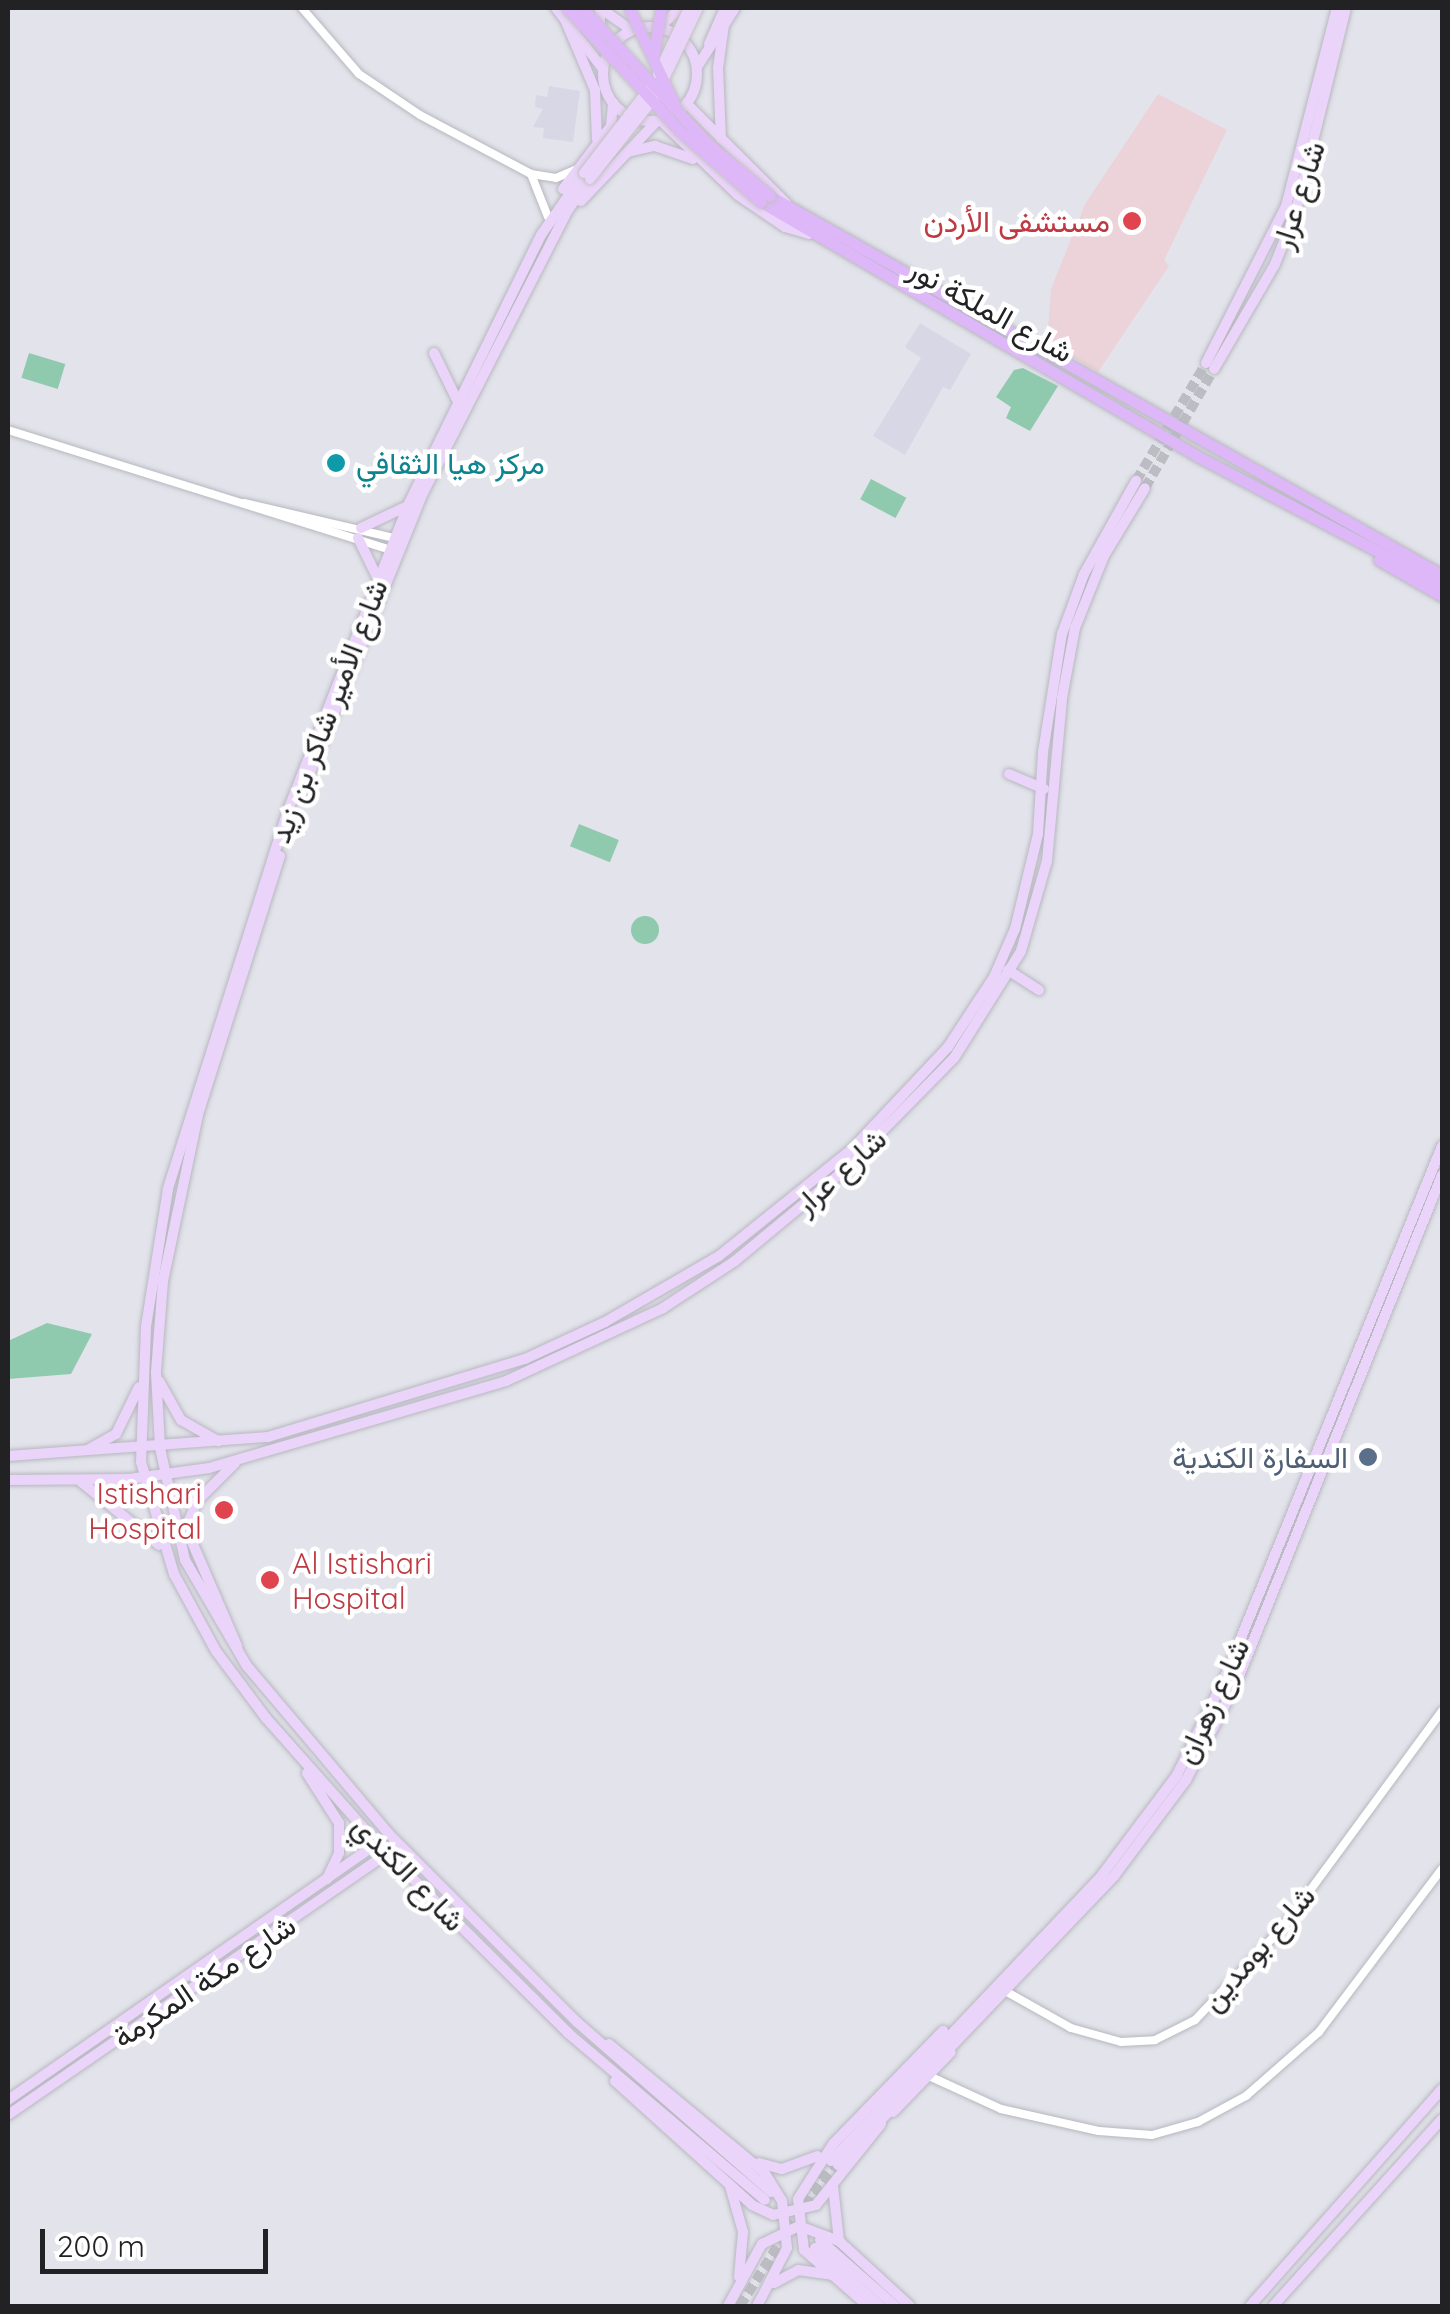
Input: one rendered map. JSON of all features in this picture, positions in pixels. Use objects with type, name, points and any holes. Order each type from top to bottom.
[{"type":"highway","name":"شارع الملكة نور","points":[[582,8],[766,199],[1442,574]]},
{"type":"highway","points":[[629,8],[684,110]]},
{"type":"highway","points":[[654,58],[661,8]]},
{"type":"highway","name":"شارع الملكة نور","points":[[566,12],[682,132],[809,234],[1442,585]]},
{"type":"highway","points":[[1378,540],[1442,566]]},
{"type":"highway","points":[[1366,546],[1442,596]]},
{"type":"main road","points":[[540,235],[548,217],[584,174],[597,143],[611,126],[612,102],[604,69],[566,12],[556,8]]},
{"type":"main road","points":[[576,30],[601,31],[600,8]]},
{"type":"main road","points":[[600,8],[632,30]]},
{"type":"main road","name":"شارع الأمير شاكر بن زيد","points":[[163,1475],[156,1373],[169,1244],[225,1023],[294,812],[397,545],[409,502],[540,235],[633,116],[689,8]]},
{"type":"main road","name":"شارع الأمير شاكر بن زيد","points":[[142,1478],[142,1377],[160,1228],[196,1087],[288,810],[377,579],[584,174],[648,108],[698,8]]},
{"type":"main road","points":[[709,50],[725,8]]},
{"type":"main road","points":[[684,110],[697,68],[735,8]]},
{"type":"main road","name":"شارع عرار","points":[[1337,8],[1286,206],[1210,366],[1275,264],[1295,214],[1346,8]]},
{"type":"main road","points":[[660,27],[678,9]]},
{"type":"main road","points":[[566,12],[598,100],[597,143]]},
{"type":"main road","points":[[718,136],[718,68],[724,25]]},
{"type":"main road","points":[[604,69],[616,41],[632,30],[660,27],[685,41],[697,68]]},
{"type":"main road","points":[[612,102],[632,117],[658,120],[694,158],[785,228],[809,234]]},
{"type":"main road","points":[[556,233],[658,120],[684,110]]},
{"type":"main road","points":[[684,110],[718,136],[798,214]]},
{"type":"main road","points":[[611,126],[634,127],[630,150]]},
{"type":"main road","points":[[694,158],[694,130],[718,136]]},
{"type":"main road","points":[[630,150],[655,146],[694,158]]},
{"type":"main road","points":[[434,353],[458,402]]},
{"type":"main road","name":"شارع عرار","points":[[8,1456],[140,1450],[268,1436],[525,1359],[605,1322],[719,1256],[885,1117],[948,1047],[1000,962],[1028,887],[1068,612],[1140,484],[1104,556],[1075,628],[1042,888],[1012,972],[954,1058],[905,1113],[757,1244],[663,1308],[474,1392],[236,1462],[142,1478],[8,1480]]},
{"type":"main road","points":[[377,579],[360,533],[409,502]]},
{"type":"main road","points":[[1010,774],[1052,796]]},
{"type":"main road","points":[[1000,962],[1038,990]]},
{"type":"main road","name":"شارع زهران","points":[[1442,1146],[1225,1676],[1177,1776],[1102,1875],[983,1998],[834,2162],[1003,1996],[1138,1848],[1220,1717],[1442,1175]]},
{"type":"main road","points":[[156,1373],[181,1420],[224,1443]]},
{"type":"main road","points":[[84,1451],[116,1434],[142,1377]]},
{"type":"main road","points":[[236,1462],[196,1501],[186,1528],[238,1652]]},
{"type":"main road","name":"شارع الكندي","points":[[142,1478],[163,1549],[216,1650],[288,1742],[378,1844],[568,2033],[768,2196],[577,2022],[390,1835],[238,1652],[186,1560],[163,1475]]},
{"type":"main road","points":[[78,1479],[163,1549]]},
{"type":"main road","points":[[288,1742],[339,1823],[339,1853],[327,1879]]},
{"type":"main road","name":"شارع مكة المكرمة","points":[[8,2100],[390,1835]]},
{"type":"main road","name":"شارع مكة المكرمة","points":[[8,2115],[400,1844]]},
{"type":"main road","points":[[568,2033],[758,2209],[792,2214],[833,2186],[1003,1996]]},
{"type":"main road","points":[[740,2153],[782,2169],[810,2162],[912,2059],[983,1998]]},
{"type":"main road","points":[[577,2022],[764,2172],[792,2214]]},
{"type":"main road","points":[[1250,2306],[1442,2089]]},
{"type":"main road","points":[[1273,2306],[1442,2119]]},
{"type":"main road","points":[[756,2306],[781,2266],[793,2228],[792,2214],[804,2185],[832,2144]]},
{"type":"main road","points":[[728,2181],[743,2239],[736,2289]]},
{"type":"main road","points":[[833,2186],[839,2241]]},
{"type":"main road","points":[[793,2228],[804,2250],[868,2306]]},
{"type":"main road","points":[[728,2306],[762,2244],[793,2228],[839,2241],[910,2306]]},
{"type":"main road","points":[[880,2306],[818,2244],[895,2306]]},
{"type":"main road","points":[[764,2293],[789,2272],[834,2275]]},
{"type":"street","points":[[302,8],[359,74],[531,174],[556,178],[584,174]]},
{"type":"street","points":[[531,174],[548,217]]},
{"type":"street","points":[[8,430],[397,545]]},
{"type":"street","name":"شارع بومدين","points":[[1003,1996],[1085,2034],[1121,2042],[1155,2040],[1208,2009],[1284,1926],[1442,1711]]},
{"type":"street","points":[[928,2076],[1002,2109],[1100,2131],[1152,2135],[1198,2122],[1246,2096],[1319,2032],[1442,1870]]},
{"type":"shaded area","points":[[549,86],[580,91],[573,142],[543,138],[544,128],[533,127],[543,109],[535,107],[536,95],[547,97]]},
{"type":"shaded area","name":"مستشفى الأردن","points":[[1158,94],[1227,130],[1164,260],[1169,266],[1098,372],[1047,342],[1051,289],[1085,204]]},
{"type":"shaded area","points":[[920,323],[971,354],[950,390],[943,387],[905,455],[873,436],[921,358],[905,347]]},
{"type":"green space","points":[[29,353],[65,364],[58,389],[21,378]]},
{"type":"green space","points":[[1023,368],[1058,386],[1030,431],[1006,418],[1011,407],[996,397],[1014,370]]},
{"type":"green space","points":[[871,479],[906,498],[896,518],[860,499]]},
{"type":"green space","points":[[579,824],[619,840],[610,862],[570,846]]},
{"type":"green space","points":[[645,916],[655,920],[659,930],[655,940],[645,944],[635,940],[631,930],[635,920]]},
{"type":"green space","points":[[47,1323],[92,1334],[71,1374],[8,1379],[8,1341]]},
{"type":"tunnel","points":[[1136,481],[1206,363]]},
{"type":"tunnel","points":[[1145,488],[1214,369]]},
{"type":"tunnel","points":[[740,2306],[831,2161]]},
{"type":"tunnel","points":[[808,2208],[838,2165]]},
{"type":"tunnel","points":[[766,2270],[789,2234]]},
{"type":"place","name":"مستشفى الأردن","points":[[1132,221]]},
{"type":"place","name":"مركز هيا الثقافي","points":[[336,463]]},
{"type":"place","name":"السفارة الكندية","points":[[1368,1457]]},
{"type":"place","name":"Istishari Hospital","points":[[224,1510]]},
{"type":"place","name":"Al Istishari Hospital","points":[[270,1580]]}]
